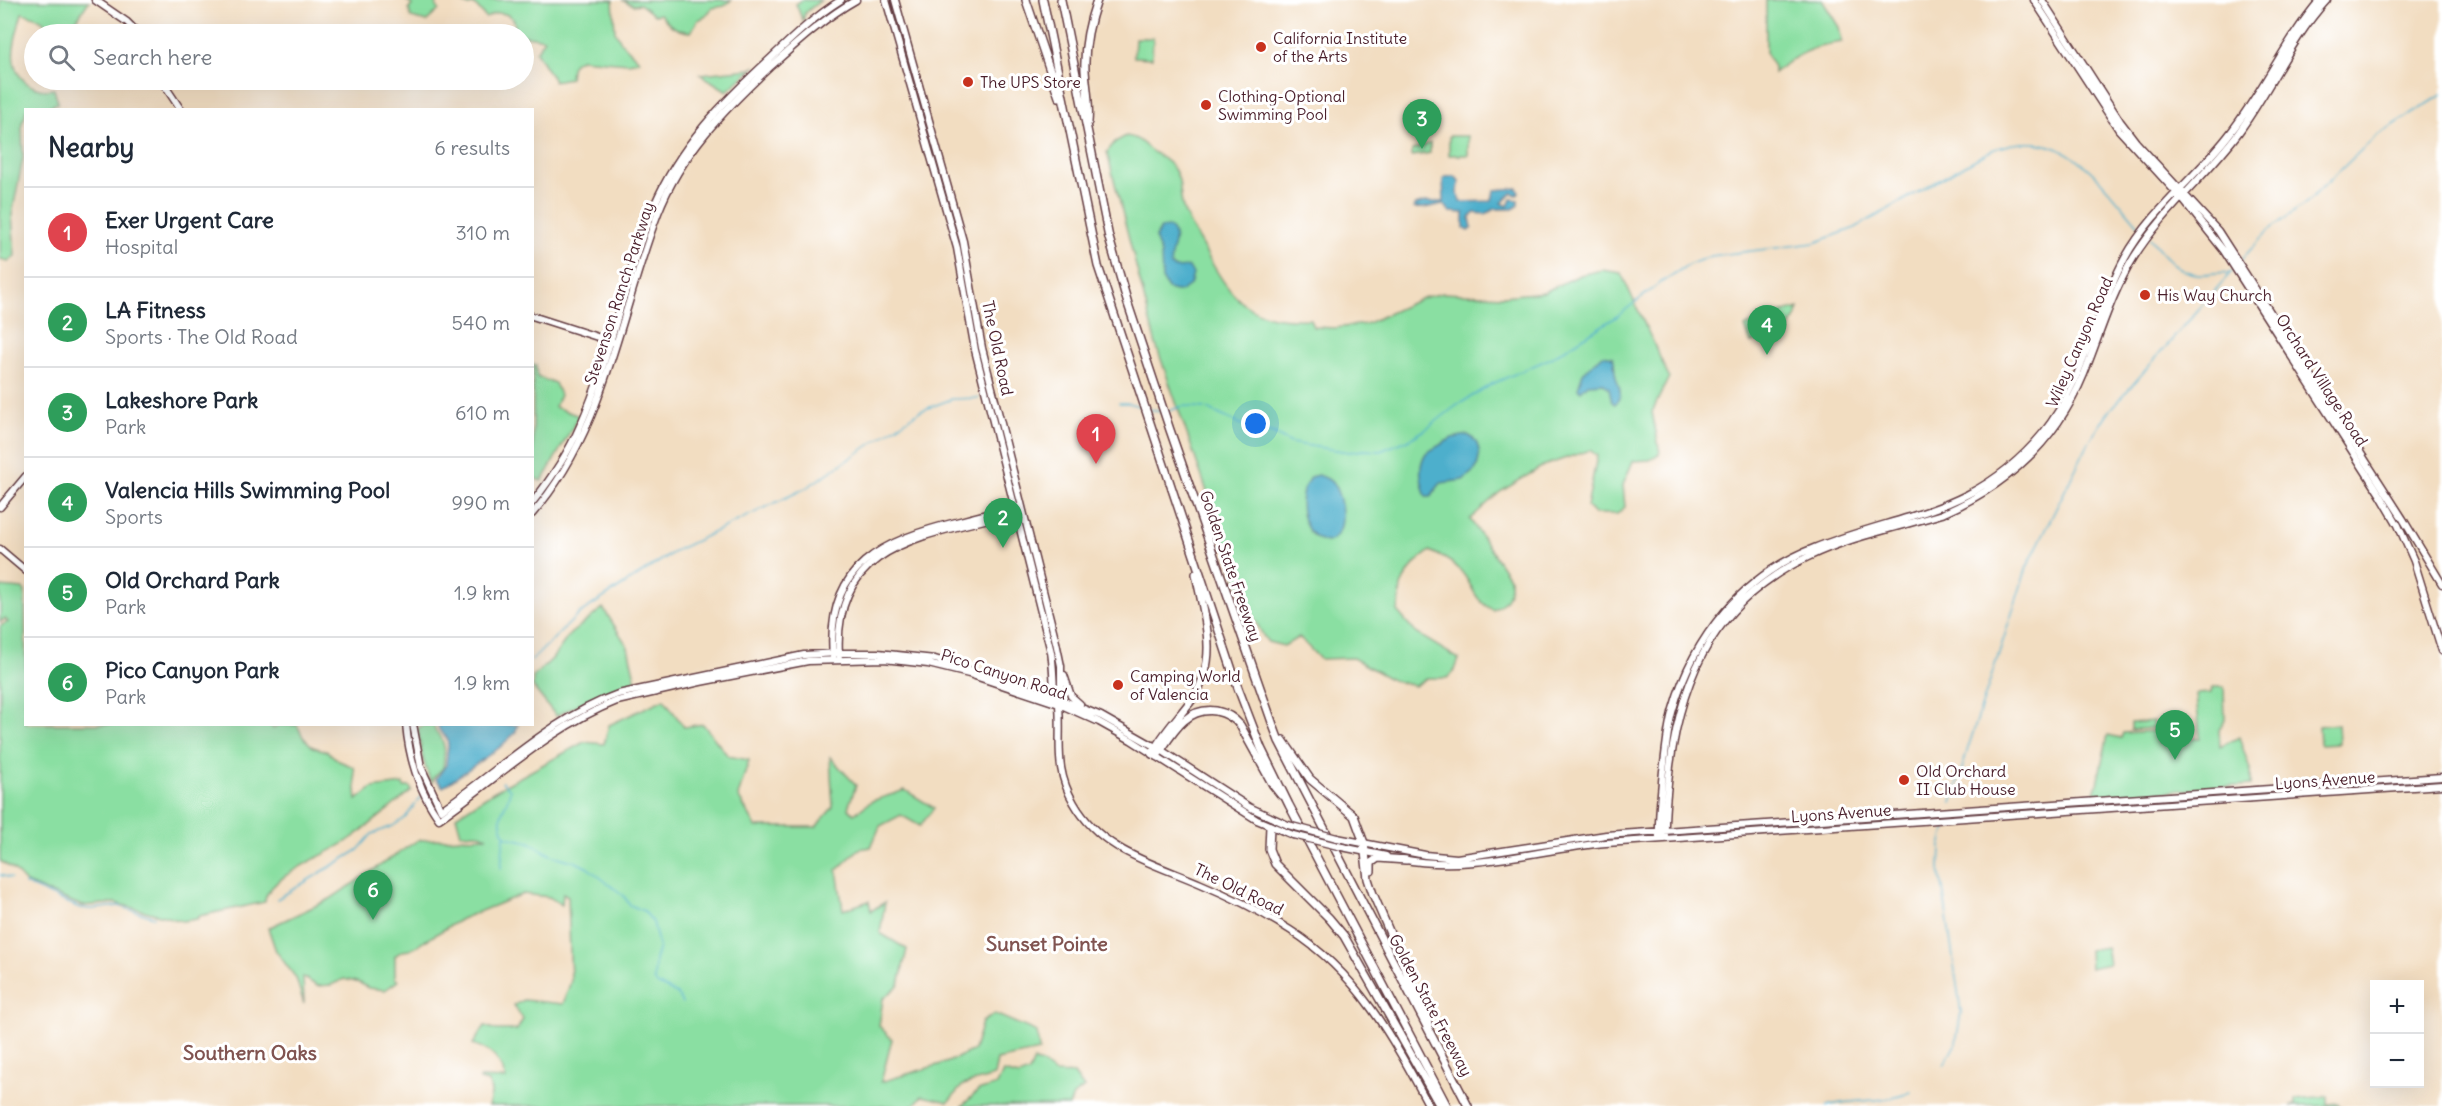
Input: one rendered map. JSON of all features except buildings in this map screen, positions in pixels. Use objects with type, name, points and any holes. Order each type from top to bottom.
[{"type":"highway","points":[[1026,0],[1052,80],[1066,113]]},
{"type":"highway","name":"Golden State Freeway","points":[[1043,0],[1098,266],[1238,688],[1261,748],[1289,805],[1447,1106]]},
{"type":"highway","name":"Golden State Freeway","points":[[1061,0],[1118,271],[1158,395],[1273,725],[1279,741],[1468,1106]]},
{"type":"highway","points":[[1087,128],[1089,107],[1085,69],[1086,45],[1097,0]]},
{"type":"highway","points":[[1156,752],[1194,696],[1203,679],[1208,661],[1209,640],[1191,548]]},
{"type":"highway","points":[[1156,752],[1189,716],[1206,710],[1221,712],[1236,720],[1240,725],[1273,785],[1289,805]]},
{"type":"highway","points":[[1273,725],[1310,779],[1354,816],[1364,843],[1368,879],[1427,1019],[1429,1033]]},
{"type":"highway","points":[[1270,826],[1269,849],[1275,864],[1344,936],[1440,1106]]},
{"type":"highway","points":[[1378,903],[1370,868],[1371,863],[1378,858],[1406,860]]},
{"type":"main road","points":[[95,0],[129,24]]},
{"type":"main road","name":"Stevenson Ranch Parkway","points":[[534,511],[564,470],[585,430],[650,218],[664,184],[681,155],[706,121],[727,99],[801,30],[841,0]]},
{"type":"main road","name":"Stevenson Ranch Parkway","points":[[534,500],[554,473],[579,427],[613,342],[658,214],[673,181],[691,152],[726,109],[801,39],[825,19],[856,0]]},
{"type":"main road","name":"The Old Road","points":[[886,0],[957,248],[975,350],[1061,666],[1058,748],[1061,770],[1070,796],[1088,823],[1102,838],[1131,856],[1203,885],[1260,912],[1291,930],[1321,952],[1350,980],[1373,1007],[1430,1106]]},
{"type":"main road","name":"The Old Road","points":[[895,0],[907,38],[919,92],[961,234],[982,348],[1051,652],[1059,700]]},
{"type":"main road","name":"Orchard Village Road","points":[[2034,0],[2119,130],[2180,193]]},
{"type":"main road","name":"Orchard Village Road","points":[[2042,0],[2120,121],[2226,249],[2403,519],[2442,584]]},
{"type":"main road","name":"Wiley Canyon Road","points":[[1662,836],[1660,800],[1672,713],[1690,665],[1722,615],[1750,586],[1795,556],[1836,540],[1946,506],[1975,492],[2025,454],[2058,411],[2070,391],[2110,286],[2150,227],[2230,134],[2320,0]]},
{"type":"main road","name":"Wiley Canyon Road","points":[[2290,45],[2327,0]]},
{"type":"main road","points":[[168,90],[180,108]]},
{"type":"main road","name":"Orchard Village Road","points":[[2252,289],[2398,525],[2414,561],[2442,651]]},
{"type":"main road","points":[[534,317],[613,342]]},
{"type":"main road","points":[[0,507],[24,478]]},
{"type":"main road","points":[[836,656],[844,599],[860,575],[876,560],[913,539],[1019,509]]},
{"type":"main road","points":[[0,549],[24,569]]},
{"type":"main road","name":"Pico Canyon Road","points":[[429,796],[439,819],[560,729],[601,707],[643,694],[836,656]]},
{"type":"main road","name":"Pico Canyon Road","points":[[429,796],[441,810],[552,727],[593,704],[644,687],[791,657],[836,656],[928,664],[1059,700],[1101,716],[1270,826],[1316,841],[1365,852]]},
{"type":"main road","points":[[1061,666],[1072,698],[1101,716]]},
{"type":"main road","name":"Pico Canyon Road","points":[[1059,700],[1156,752],[1249,807],[1288,825],[1318,833]]},
{"type":"main road","points":[[406,726],[412,763],[429,796]]},
{"type":"main road","points":[[412,726],[424,785]]},
{"type":"main road","name":"Lyons Avenue","points":[[1457,861],[1486,862],[1588,844],[1743,826],[2442,777]]},
{"type":"main road","points":[[2371,790],[2374,782]]},
{"type":"main road","name":"Lyons Avenue","points":[[1318,833],[1436,861],[1463,861],[1485,858],[1488,854],[1567,840],[1718,835],[2442,784]]},
{"type":"main road","points":[[1718,835],[1721,831],[1734,830],[1743,826]]},
{"type":"main road","points":[[1365,852],[1421,863],[1423,860],[1436,861]]},
{"type":"green space","points":[[0,0],[89,1],[74,24],[46,24],[22,13],[15,41],[14,59],[16,68],[24,80],[24,90],[54,90],[58,103],[45,108],[24,108],[23,158],[12,215],[15,256],[8,261],[0,259]]},
{"type":"green space","points":[[406,0],[438,0],[436,6],[439,10],[426,22],[411,18],[409,9],[412,5]]},
{"type":"green space","points":[[457,0],[613,0],[615,31],[621,42],[640,61],[628,63],[581,59],[573,64],[570,78],[554,81],[536,52],[544,39],[534,37],[534,24],[515,24],[514,20],[503,13],[496,13],[486,18],[474,4],[469,6]]},
{"type":"green space","points":[[622,0],[731,0],[724,6],[712,8],[705,17],[698,20],[691,32],[673,27],[660,14],[654,15],[640,4],[633,5]]},
{"type":"green space","points":[[802,0],[821,0],[805,13],[803,21],[796,4]]},
{"type":"green space","points":[[1766,0],[1822,0],[1839,27],[1842,42],[1806,52],[1774,73],[1774,67],[1766,53]]},
{"type":"green space","points":[[1135,38],[1153,38],[1152,58],[1134,57]]},
{"type":"green space","points":[[756,66],[727,91],[700,74],[751,69]]},
{"type":"green space","points":[[1126,136],[1139,140],[1165,160],[1177,173],[1187,218],[1214,267],[1233,294],[1244,304],[1257,312],[1271,316],[1310,319],[1313,327],[1335,328],[1366,324],[1422,298],[1443,293],[1504,296],[1544,292],[1580,275],[1602,270],[1621,273],[1669,377],[1652,412],[1660,453],[1650,460],[1633,461],[1623,485],[1625,507],[1617,514],[1594,514],[1587,507],[1597,456],[1590,450],[1543,466],[1500,492],[1470,519],[1510,579],[1507,598],[1493,610],[1481,601],[1464,575],[1449,561],[1430,551],[1415,563],[1401,586],[1398,612],[1416,633],[1459,659],[1455,670],[1447,678],[1427,678],[1415,686],[1392,680],[1353,658],[1320,659],[1299,637],[1284,646],[1268,642],[1264,637],[1245,601],[1156,345],[1107,152],[1115,142]]},
{"type":"green space","points":[[1449,136],[1468,136],[1468,155],[1449,155]]},
{"type":"green space","points":[[1430,143],[1430,153],[1412,156],[1412,150]]},
{"type":"green space","points":[[1799,308],[1796,318],[1786,332],[1751,343],[1745,327],[1760,320],[1765,330],[1760,318]]},
{"type":"green space","points":[[534,364],[537,377],[555,383],[560,395],[555,407],[579,416],[542,481],[534,478]]},
{"type":"green space","points":[[0,587],[23,589],[24,726],[271,726],[273,729],[277,726],[298,726],[303,737],[313,747],[327,751],[339,761],[354,767],[357,800],[372,788],[403,784],[404,787],[410,787],[412,791],[349,840],[300,867],[275,884],[265,902],[182,921],[115,903],[82,906],[26,883],[14,870],[0,861],[0,626],[8,622],[5,619],[0,622]]},
{"type":"green space","points":[[603,608],[628,647],[636,682],[591,698],[556,716],[534,688],[534,676],[552,659],[570,634]]},
{"type":"green space","points":[[2212,687],[2224,687],[2225,720],[2219,730],[2220,747],[2239,737],[2251,772],[2251,785],[2092,797],[2108,735],[2121,738],[2123,733],[2156,731],[2158,743],[2200,738],[2196,694],[2211,693]]},
{"type":"green space","points":[[664,699],[684,727],[703,724],[728,756],[749,760],[738,796],[756,827],[816,827],[833,807],[830,757],[856,785],[848,808],[854,814],[872,801],[905,790],[934,808],[920,826],[901,815],[880,826],[871,847],[859,849],[837,870],[843,910],[869,901],[871,911],[885,902],[880,933],[907,949],[899,985],[883,999],[879,1026],[892,1039],[881,1082],[948,1062],[974,1050],[982,1022],[995,1014],[1037,1032],[1039,1051],[997,1060],[994,1076],[963,1085],[948,1102],[922,1096],[913,1106],[488,1106],[491,1088],[488,1082],[480,1078],[506,1079],[495,1057],[473,1044],[485,1026],[496,1030],[517,1030],[523,1019],[514,1005],[524,1000],[563,1004],[571,981],[568,896],[563,893],[562,905],[549,897],[523,894],[461,919],[410,950],[402,951],[395,956],[395,978],[398,981],[385,990],[368,988],[360,983],[344,979],[331,985],[317,986],[303,977],[304,1004],[296,978],[276,951],[268,928],[330,899],[418,840],[487,837],[477,833],[461,834],[456,816],[493,792],[584,742],[604,744],[609,725]]},
{"type":"green space","points":[[2153,721],[2153,728],[2131,730],[2131,723]]},
{"type":"green space","points":[[2338,724],[2339,744],[2320,745],[2319,726]]},
{"type":"green space","points":[[434,726],[435,731],[442,739],[443,768],[434,777],[432,783],[424,764],[418,728]]},
{"type":"green space","points":[[2106,947],[2109,964],[2090,968],[2089,950]]},
{"type":"green space","points":[[1034,1061],[1042,1063],[1054,1073],[1074,1074],[1084,1088],[1073,1096],[1069,1106],[962,1106],[978,1091],[997,1085],[1003,1072],[1019,1076],[1029,1072]]},
{"type":"green space","points":[[2328,1096],[2328,1104],[2338,1103],[2339,1106],[2290,1106],[2295,1105],[2295,1099]]},
{"type":"water","points":[[1455,176],[1459,181],[1460,202],[1492,201],[1494,190],[1517,188],[1519,192],[1517,195],[1512,193],[1502,203],[1508,206],[1511,199],[1518,200],[1518,206],[1513,209],[1495,209],[1486,214],[1474,213],[1470,218],[1472,228],[1469,231],[1464,228],[1464,213],[1450,212],[1444,204],[1414,208],[1415,205],[1425,202],[1444,202],[1443,179]]},
{"type":"water","points":[[1168,227],[1174,235],[1171,266],[1189,267],[1193,274],[1190,285],[1180,292],[1168,289],[1162,279],[1161,254],[1155,238],[1161,228]]},
{"type":"water","points":[[1603,355],[1614,359],[1620,392],[1615,404],[1612,402],[1609,388],[1603,383],[1588,384],[1581,391],[1578,388],[1583,373]]},
{"type":"water","points":[[1468,435],[1478,445],[1479,459],[1476,469],[1463,480],[1441,483],[1430,497],[1426,497],[1421,480],[1421,469],[1426,453],[1452,438]]},
{"type":"water","points":[[1318,475],[1334,485],[1340,498],[1342,515],[1339,531],[1327,542],[1320,540],[1309,531],[1302,510],[1304,488],[1310,477]]},
{"type":"water","points":[[438,726],[518,726],[515,733],[499,748],[443,787],[436,779],[446,765],[448,746],[447,738],[439,730]]},
{"type":"waterway","points":[[2240,261],[2269,230],[2306,203],[2376,136],[2442,95]]},
{"type":"waterway","points":[[1166,412],[1183,406],[1205,408],[1240,424],[1274,434],[1291,443],[1349,452],[1380,451],[1408,440],[1425,430],[1456,406],[1492,384],[1551,358],[1619,315],[1660,283],[1688,265],[1711,256],[1814,243],[1855,228],[1992,150],[2018,143],[2040,143],[2060,149],[2078,160],[2110,191],[2141,228]]},
{"type":"waterway","points":[[2150,238],[2171,261],[2183,270],[2198,274],[2230,273]]},
{"type":"waterway","points":[[1952,803],[2027,567],[2089,442],[2107,414],[2233,270]]},
{"type":"waterway","points":[[534,658],[580,613],[677,550],[806,488],[920,411],[952,399],[979,398]]},
{"type":"waterway","points":[[1119,403],[1141,407]]},
{"type":"waterway","points":[[1149,409],[1161,412]]},
{"type":"waterway","points":[[502,782],[510,789],[501,816],[502,829],[506,837],[529,842],[551,855],[588,868],[623,895],[630,905],[644,911],[653,922],[659,947],[655,960],[654,980],[657,984],[677,994],[682,1003]]},
{"type":"waterway","points":[[277,899],[358,850],[372,834],[393,826],[405,818],[422,796]]},
{"type":"waterway","points":[[1944,1065],[1956,1043],[1961,1012],[1940,869],[1941,846],[1947,824]]},
{"type":"waterway","points":[[501,868],[504,836]]},
{"type":"waterway","points":[[0,875],[11,878]]},
{"type":"waterway","points":[[25,884],[80,908],[119,906],[154,917]]},
{"type":"waterway","points":[[1827,1106],[1880,1100],[1911,1092]]},
{"type":"place","name":"California Institute of the Arts","points":[[1261,47]]},
{"type":"place","name":"The UPS Store","points":[[968,82]]},
{"type":"place","name":"Clothing-Optional Swimming Pool","points":[[1206,105]]},
{"type":"place","name":"Lakeshore Park","points":[[1422,149]]},
{"type":"place","name":"His Way Church","points":[[2145,295]]},
{"type":"place","name":"Valencia Hills Swimming Pool","points":[[1767,355]]},
{"type":"place","name":"Exer Urgent Care","points":[[1096,464]]},
{"type":"place","name":"LA Fitness","points":[[1003,548]]},
{"type":"place","name":"Camping World of Valencia","points":[[1118,685]]},
{"type":"place","name":"Old Orchard Park","points":[[2175,760]]},
{"type":"place","name":"Old Orchard II Club House","points":[[1904,780]]},
{"type":"place","name":"Pico Canyon Park","points":[[373,920]]},
{"type":"district","name":"Sunset Pointe","points":[[1047,944]]},
{"type":"district","name":"Southern Oaks","points":[[250,1053]]}]
